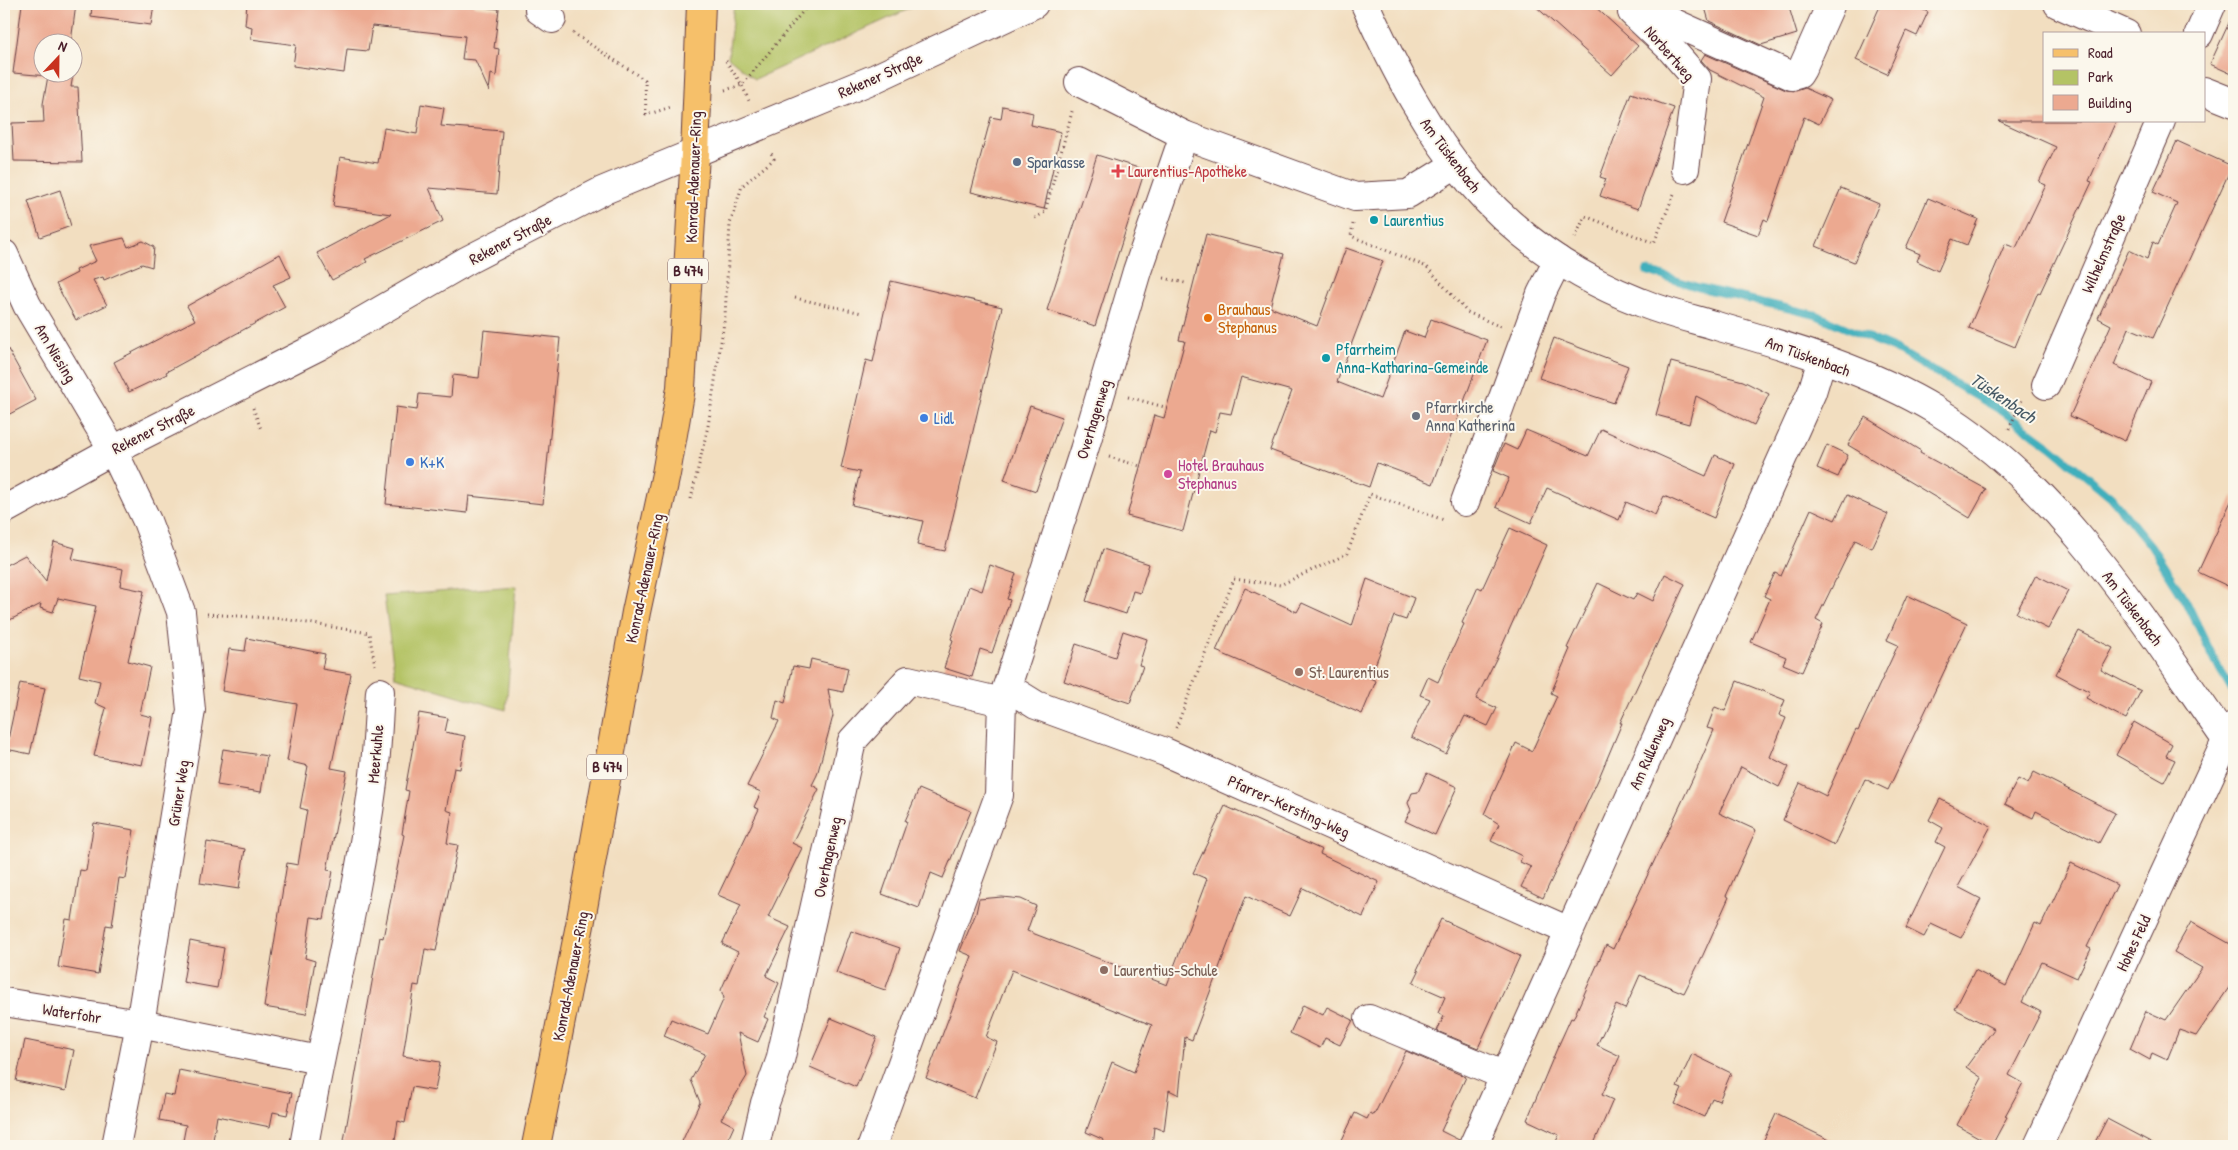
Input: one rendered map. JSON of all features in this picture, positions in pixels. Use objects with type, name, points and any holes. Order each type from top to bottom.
[{"type":"main road","name":"Konrad-Adenauer-Ring","points":[[536,1146],[580,925],[636,612],[666,474],[681,388],[695,154],[701,4]]},
{"type":"street","name":"Rekener Straße","points":[[4,510],[113,450],[319,346],[468,260],[594,195],[760,128],[876,78],[1034,4]]},
{"type":"street","name":"Am Tüskenbach","points":[[1365,4],[1394,68],[1428,127],[1482,197],[1506,221],[1558,260],[1641,303],[1822,359],[1915,398],[1958,425],[1998,455],[2065,521],[2232,736]]},
{"type":"street","points":[[2058,4],[2121,32]]},
{"type":"street","points":[[2200,32],[2212,4]]},
{"type":"street","points":[[1628,8],[1661,17],[1792,76],[1799,74],[1802,69],[1830,6]]},
{"type":"street","name":"Norbertweg","points":[[1628,8],[1669,47],[1698,79],[1685,169]]},
{"type":"street","points":[[1079,82],[1184,135],[1355,197],[1408,194],[1456,164]]},
{"type":"street","points":[[2206,92],[2234,103]]},
{"type":"street","name":"Wilhelmstraße","points":[[2036,390],[2161,122]]},
{"type":"street","name":"Overhagenweg","points":[[872,1146],[999,795],[1004,695],[1102,390],[1137,271],[1184,135]]},
{"type":"street","name":"Am Niesing","points":[[4,254],[27,305],[113,450]]},
{"type":"street","points":[[1465,502],[1540,294],[1558,260]]},
{"type":"street","name":"Am Rullenweg","points":[[1473,1146],[1549,981],[1568,931],[1812,392],[1822,359]]},
{"type":"street","name":"Grüner Weg","points":[[113,450],[147,521],[181,612],[191,710],[140,1024],[116,1146]]},
{"type":"street","name":"Overhagenweg","points":[[755,1146],[765,1103],[784,1042],[852,741],[908,680],[1004,695]]},
{"type":"street","name":"Meerkuhle","points":[[304,1146],[319,1060],[358,872],[373,782],[380,692]]},
{"type":"street","name":"Pfarrer-Kersting-Weg","points":[[1004,695],[1166,752],[1568,931]]},
{"type":"street","name":"Hohes Feld","points":[[2038,1146],[2232,736]]},
{"type":"street","name":"Waterfohr","points":[[4,1002],[140,1024]]},
{"type":"street","points":[[1369,1018],[1505,1076]]},
{"type":"street","points":[[140,1024],[319,1060]]},
{"type":"path","points":[[546,12],[646,80],[646,115],[742,85],[809,4]]},
{"type":"path","points":[[724,58],[742,85],[760,128]]},
{"type":"path","points":[[1035,218],[1045,212],[1079,82]]},
{"type":"path","points":[[1558,260],[1574,239],[1585,216],[1654,243],[1685,169]]},
{"type":"path","points":[[1358,238],[1427,267],[1467,312],[1524,337]]},
{"type":"path","points":[[795,298],[862,313]]},
{"type":"path","points":[[1102,390],[1168,408]]},
{"type":"path","points":[[2007,434],[2036,390]]},
{"type":"path","points":[[1166,752],[1234,579],[1280,585],[1347,554],[1370,494],[1452,523],[1465,502]]},
{"type":"path","points":[[181,612],[283,619],[369,633],[380,692]]},
{"type":"green space","points":[[734,4],[920,4],[755,79],[728,57]]},
{"type":"green space","points":[[516,586],[506,710],[395,677],[384,596]]},
{"type":"building","points":[[22,4],[76,4],[72,32],[32,32],[32,75],[13,73]]},
{"type":"building","points":[[92,4],[154,4],[151,25],[91,17]]},
{"type":"building","points":[[247,4],[474,4],[474,6],[499,9],[494,48],[499,49],[496,76],[491,74],[489,91],[475,60],[462,59],[465,36],[372,26],[368,51],[347,49],[344,73],[293,66],[296,45],[251,39],[252,27],[245,25]]},
{"type":"building","points":[[1533,4],[1592,4],[1638,46],[1612,75]]},
{"type":"building","points":[[1704,4],[1788,4],[1797,34],[1761,45],[1709,21]]},
{"type":"building","points":[[1881,4],[1910,4],[1928,12],[1917,36],[1906,31],[1887,74],[1856,60]]},
{"type":"building","points":[[2234,12],[2234,75],[2210,64]]},
{"type":"building","points":[[1705,54],[1786,90],[1796,91],[1805,88],[1831,100],[1819,124],[1804,117],[1768,221],[1764,219],[1758,235],[1721,222],[1764,97],[1710,70],[1701,60]]},
{"type":"building","points":[[47,82],[72,82],[71,87],[78,87],[82,162],[14,161],[12,123],[44,122],[43,104]]},
{"type":"building","points":[[1631,93],[1674,108],[1638,209],[1600,196],[1606,179],[1600,177]]},
{"type":"building","points":[[421,104],[444,108],[441,126],[502,131],[497,194],[429,188],[443,221],[365,259],[367,262],[332,280],[317,253],[391,214],[333,206],[340,157],[378,163],[384,128],[417,134]]},
{"type":"building","points":[[1003,106],[1033,113],[1031,125],[1061,132],[1044,209],[971,192],[991,117],[1001,119]]},
{"type":"building","points":[[1999,121],[2116,122],[2089,181],[2092,182],[2040,293],[2038,292],[2015,347],[1969,328],[2005,244],[2016,248],[2046,185],[2039,182],[2056,147]]},
{"type":"building","points":[[2177,141],[2232,166],[2153,338],[2129,328],[2114,365],[2151,382],[2125,441],[2070,416],[2111,325],[2098,318],[2129,250],[2147,259],[2153,242],[2158,245],[2177,203],[2153,192]]},
{"type":"building","points":[[1097,155],[1145,170],[1095,326],[1047,310]]},
{"type":"building","points":[[1841,188],[1879,204],[1854,262],[1816,246]]},
{"type":"building","points":[[60,190],[71,226],[40,237],[28,201]]},
{"type":"building","points":[[1928,198],[1978,219],[1967,245],[1952,239],[1938,271],[1917,261],[1920,254],[1906,248]]},
{"type":"building","points":[[1206,234],[1284,254],[1270,307],[1317,326],[1346,248],[1383,261],[1337,382],[1380,399],[1405,331],[1424,338],[1431,319],[1487,340],[1433,484],[1377,463],[1369,487],[1270,450],[1292,391],[1241,377],[1231,414],[1220,412],[1215,432],[1210,430],[1183,531],[1127,516],[1154,415],[1164,418],[1185,341],[1179,340]]},
{"type":"building","points":[[124,238],[128,247],[143,241],[154,247],[152,267],[142,264],[104,280],[103,277],[93,280],[107,305],[76,320],[56,284],[77,273],[76,270],[96,261],[89,246]]},
{"type":"building","points":[[280,254],[291,277],[273,285],[285,307],[166,372],[167,374],[129,392],[114,362],[195,320],[187,306]]},
{"type":"building","name":"Lidl","points":[[891,281],[1002,307],[945,551],[917,545],[923,521],[852,505],[860,472],[841,468],[866,360],[873,362]]},
{"type":"building","points":[[484,330],[560,338],[543,504],[469,496],[467,513],[386,504],[396,407],[417,410],[419,394],[451,397],[453,375],[479,378]]},
{"type":"building","points":[[1554,338],[1628,366],[1614,403],[1539,378]]},
{"type":"building","points":[[4,342],[36,400],[4,417]]},
{"type":"building","points":[[1671,362],[1743,381],[1769,394],[1754,425],[1696,396],[1689,424],[1656,415]]},
{"type":"building","points":[[1030,406],[1062,417],[1036,491],[1004,480]]},
{"type":"building","points":[[1865,417],[1921,451],[1920,453],[1986,489],[1970,518],[1848,445]]},
{"type":"building","points":[[1601,429],[1706,476],[1715,455],[1735,464],[1714,518],[1664,496],[1655,515],[1626,502],[1619,520],[1547,488],[1531,523],[1496,507],[1509,478],[1493,471],[1504,444],[1517,450],[1526,430],[1588,456]]},
{"type":"building","points":[[1827,445],[1848,455],[1838,477],[1817,468]]},
{"type":"building","points":[[1847,495],[1888,514],[1872,548],[1855,540],[1816,620],[1823,624],[1802,672],[1783,664],[1786,657],[1751,642],[1770,599],[1764,596],[1775,573],[1781,576],[1811,509],[1835,520]]},
{"type":"building","points":[[2234,495],[2234,589],[2198,572]]},
{"type":"building","points":[[1510,528],[1547,545],[1498,655],[1476,699],[1497,708],[1488,726],[1465,716],[1446,754],[1411,737],[1430,699],[1420,695],[1428,677],[1438,682],[1478,587],[1482,589]]},
{"type":"building","points":[[54,542],[75,548],[72,559],[123,569],[120,586],[144,591],[128,661],[150,667],[140,714],[152,717],[142,765],[94,756],[106,708],[95,703],[100,681],[79,676],[96,606],[58,598],[53,612],[40,608],[41,604],[4,623],[4,566],[25,555],[46,581]]},
{"type":"building","points":[[1103,549],[1149,564],[1140,593],[1133,591],[1126,614],[1086,601]]},
{"type":"building","points":[[990,565],[1016,574],[1007,599],[1010,600],[992,653],[980,649],[972,677],[944,668],[953,640],[951,639],[969,586],[982,591]]},
{"type":"building","points":[[1665,574],[1685,584],[1620,723],[1622,723],[1598,780],[1543,898],[1521,887],[1531,867],[1520,862],[1522,856],[1491,841],[1499,824],[1484,814],[1516,743],[1532,751],[1557,696],[1551,693],[1570,649],[1567,648],[1598,583],[1633,600],[1637,593],[1653,601]]},
{"type":"building","points":[[2036,575],[2068,591],[2048,629],[2016,613]]},
{"type":"building","points":[[1367,579],[1414,598],[1406,620],[1394,616],[1370,678],[1376,681],[1362,714],[1216,651],[1245,588],[1297,612],[1302,603],[1352,626]]},
{"type":"building","points":[[1907,595],[1967,623],[1888,790],[1865,779],[1834,845],[1783,820],[1800,783],[1826,796],[1898,645],[1887,640]]},
{"type":"building","points":[[1123,631],[1147,639],[1139,665],[1143,666],[1130,703],[1064,681],[1076,644],[1115,657]]},
{"type":"building","points":[[2079,631],[2113,648],[2101,670],[2141,691],[2126,719],[2086,698],[2090,692],[2056,674]]},
{"type":"building","points":[[247,638],[325,654],[322,669],[351,674],[331,768],[347,771],[327,870],[333,871],[324,919],[311,917],[305,958],[315,961],[306,1014],[264,1007],[287,863],[298,865],[307,810],[300,808],[308,766],[287,761],[297,704],[222,691],[229,649],[245,651]]},
{"type":"building","points":[[811,659],[848,668],[843,692],[828,689],[833,716],[817,775],[812,785],[819,789],[792,843],[802,848],[768,917],[790,927],[766,976],[779,983],[764,1017],[768,1019],[758,1042],[738,1033],[747,1076],[721,1119],[734,1126],[725,1146],[680,1146],[700,1102],[691,1080],[705,1054],[664,1036],[671,1019],[708,1034],[724,998],[721,990],[738,952],[722,944],[741,905],[718,895],[759,809],[754,807],[761,792],[747,786],[779,721],[773,718],[777,700],[785,703],[793,666],[809,669]]},
{"type":"building","points":[[1737,681],[1785,700],[1779,715],[1786,718],[1770,757],[1789,767],[1779,787],[1741,767],[1719,813],[1756,830],[1726,896],[1729,897],[1703,955],[1684,993],[1640,975],[1625,1009],[1616,1005],[1597,1045],[1620,1056],[1602,1095],[1613,1100],[1593,1146],[1554,1146],[1559,1135],[1527,1120],[1556,1051],[1571,1018],[1573,1019],[1606,945],[1613,949],[1694,776],[1714,730],[1707,728],[1715,707],[1725,711]]},
{"type":"building","points":[[20,683],[45,688],[30,754],[6,749]]},
{"type":"building","points":[[419,713],[448,718],[445,732],[465,736],[460,769],[454,768],[446,810],[452,812],[447,843],[458,845],[436,951],[425,949],[419,986],[414,985],[403,1056],[440,1062],[435,1091],[412,1087],[405,1123],[398,1121],[394,1146],[343,1146],[380,937],[383,938],[404,835],[402,834],[409,791],[405,790]]},
{"type":"building","points":[[2134,722],[2172,744],[2166,756],[2175,760],[2164,782],[2116,755]]},
{"type":"building","points":[[223,749],[267,756],[261,792],[217,785]]},
{"type":"building","points":[[2034,772],[2115,813],[2099,843],[2036,811],[2033,818],[2005,804],[2018,779],[2028,784]]},
{"type":"building","points":[[1427,773],[1457,787],[1435,835],[1405,821],[1411,810],[1408,803],[1412,793],[1418,792]]},
{"type":"building","points":[[919,789],[971,811],[943,878],[931,873],[919,908],[882,894],[907,822],[905,821]]},
{"type":"building","points":[[1940,799],[1991,826],[1958,887],[1981,899],[1961,938],[1931,924],[1924,937],[1906,928],[1945,847],[1936,842],[1943,828],[1929,820]]},
{"type":"building","points":[[1225,806],[1322,850],[1320,854],[1379,882],[1363,917],[1303,888],[1290,916],[1246,896],[1192,1040],[1185,1037],[1179,1095],[1169,1090],[1164,1131],[1154,1127],[1152,1146],[1102,1146],[1104,1140],[1086,1132],[1112,1062],[1134,1072],[1152,1025],[1012,970],[986,1037],[997,1042],[975,1098],[926,1078],[972,956],[960,951],[976,913],[979,899],[1002,897],[1021,899],[1036,906],[1027,931],[1167,985],[1207,879],[1193,873]]},
{"type":"building","points":[[94,823],[134,830],[126,879],[119,878],[112,926],[106,925],[98,974],[58,967],[66,919],[72,920],[80,870],[86,871]]},
{"type":"building","points":[[207,842],[245,849],[239,889],[200,883]]},
{"type":"building","points":[[2071,863],[2117,885],[2087,947],[2091,949],[2077,978],[2042,962],[2022,1002],[2041,1012],[2009,1075],[2023,1083],[1992,1145],[1957,1125],[1982,1078],[1966,1067],[1994,1029],[1955,1009],[1975,970],[2006,986],[2035,923],[2041,926]]},
{"type":"building","points":[[1441,919],[1520,956],[1478,1048],[1437,1031],[1444,1016],[1438,1013],[1445,997],[1413,983],[1419,971],[1417,970]]},
{"type":"building","points":[[2191,922],[2234,946],[2234,980],[2196,1036],[2179,1030],[2167,1060],[2152,1053],[2150,1060],[2130,1049],[2146,1011],[2166,1020],[2202,968],[2174,952]]},
{"type":"building","points":[[851,931],[900,948],[885,990],[836,973]]},
{"type":"building","points":[[190,941],[224,948],[217,988],[183,982]]},
{"type":"building","points":[[1303,1005],[1323,1015],[1327,1007],[1353,1020],[1340,1045],[1325,1038],[1320,1048],[1290,1033]]},
{"type":"building","points":[[831,1018],[877,1037],[856,1087],[810,1067]]},
{"type":"building","points":[[25,1040],[74,1050],[66,1091],[16,1081]]},
{"type":"building","points":[[1406,1051],[1466,1077],[1441,1131],[1459,1140],[1458,1146],[1339,1146],[1355,1113],[1367,1119],[1370,1113],[1374,1115]]},
{"type":"building","points":[[1692,1054],[1731,1073],[1719,1101],[1712,1098],[1704,1117],[1675,1104],[1682,1089],[1677,1087]]},
{"type":"building","points":[[179,1070],[292,1093],[287,1115],[273,1112],[270,1127],[217,1116],[212,1146],[182,1146],[186,1125],[159,1120],[164,1094],[174,1096]]},
{"type":"building","points":[[1776,1114],[1842,1146],[1761,1146]]},
{"type":"building","points":[[2107,1119],[2158,1146],[2093,1146]]},
{"type":"waterway","name":"Tüskenbach","points":[[1647,271],[1697,287],[1816,315],[1897,350],[2002,411],[2051,447],[2111,497],[2151,546],[2186,601],[2216,663],[2234,693]]},
{"type":"place","name":"Sparkasse","points":[[1017,162]]},
{"type":"place","name":"Laurentius-Apotheke","points":[[1118,171]]},
{"type":"place","name":"Laurentius","points":[[1374,220]]},
{"type":"place","name":"Brauhaus Stephanus","points":[[1208,318]]},
{"type":"place","name":"Pfarrheim Anna-Katharina-Gemeinde","points":[[1326,358]]},
{"type":"place","name":"Pfarrkirche Anna Katherina","points":[[1416,416]]},
{"type":"place","name":"Lidl","points":[[924,418]]},
{"type":"place","name":"K+K","points":[[410,462]]},
{"type":"place","name":"Hotel Brauhaus Stephanus","points":[[1168,474]]},
{"type":"place","name":"St. Laurentius","points":[[1299,672]]},
{"type":"place","name":"Laurentius-Schule","points":[[1104,970]]}]
